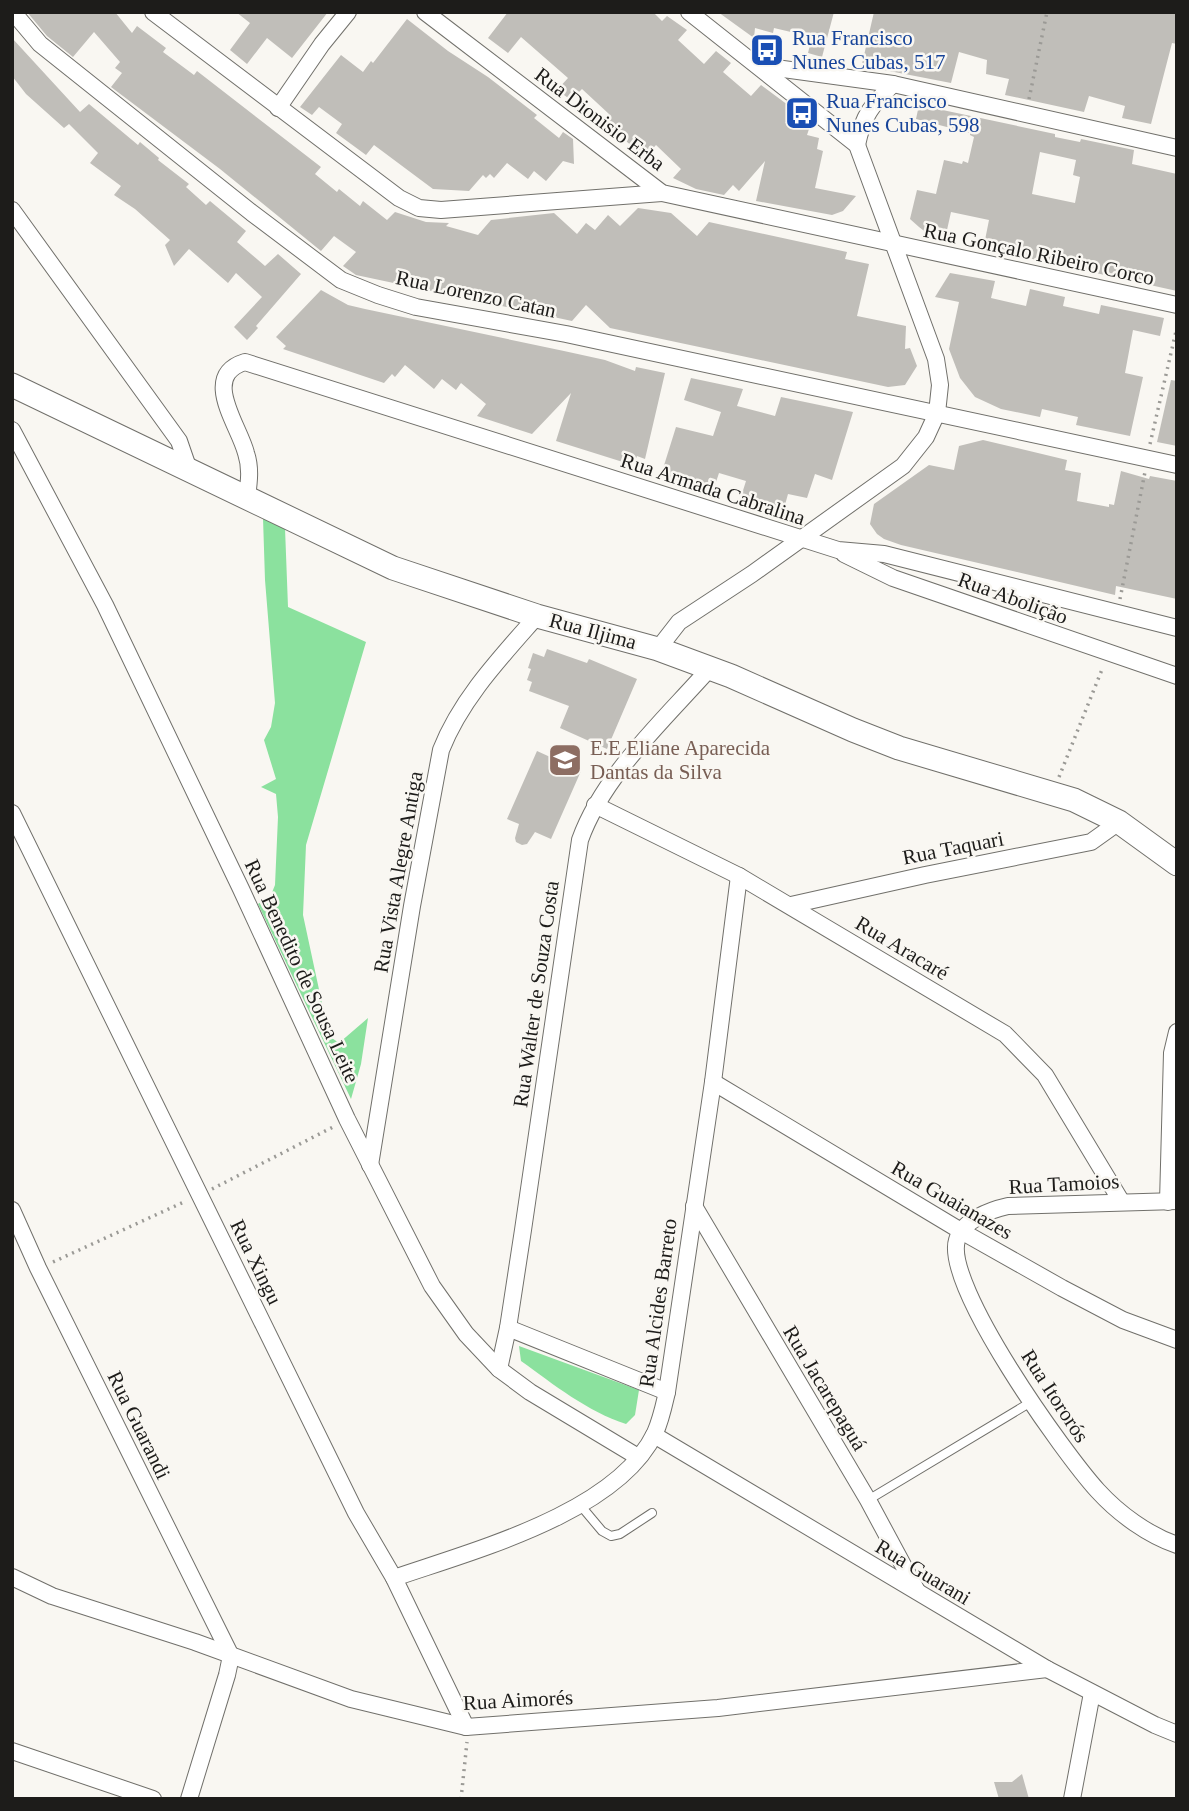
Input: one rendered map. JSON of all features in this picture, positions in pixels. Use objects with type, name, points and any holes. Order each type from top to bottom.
[{"type":"main road","name":"Rua Iljima","points":[[12,385],[393,568],[537,616],[658,649],[710,668],[900,748],[1074,800],[1119,822],[1177,864]]},
{"type":"street","name":"Rua Lorenzo Catan","points":[[13,12],[40,44],[252,213],[341,280],[378,295],[416,306],[566,334],[1177,465]]},
{"type":"street","points":[[153,12],[399,198],[419,208],[441,210],[662,193]]},
{"type":"street","points":[[278,108],[322,44],[348,12]]},
{"type":"street","name":"Rua Dionisio Erba","points":[[425,12],[662,193],[892,244]]},
{"type":"street","points":[[688,12],[858,145]]},
{"type":"street","points":[[759,65],[893,83],[1177,148]]},
{"type":"street","points":[[658,649],[680,622],[903,466],[926,438],[937,413],[940,385],[936,359],[858,145],[861,124],[870,107],[893,83]]},
{"type":"street","points":[[12,210],[178,441],[189,470]]},
{"type":"street","name":"Rua Gonçalo Ribeiro Corco","points":[[892,244],[1177,305]]},
{"type":"street","name":"Rua Armada Cabralina","points":[[247,497],[250,476],[247,456],[240,433],[225,404],[222,389],[225,377],[234,365],[244,362],[838,550],[884,554],[1177,628]]},
{"type":"street","name":"Rua Benedito de Sousa Leite","points":[[12,430],[105,605],[370,1165],[432,1286],[466,1334],[499,1369],[638,1457]]},
{"type":"street","name":"Rua Abolição","points":[[838,550],[893,578],[1177,676]]},
{"type":"street","name":"Rua Vista Alegre Antiga","points":[[370,1165],[416,880],[441,750],[449,729],[468,699],[537,616]]},
{"type":"street","name":"Rua Walter de Souza Costa","points":[[499,1369],[508,1328],[580,840],[595,805],[642,744],[710,668]]},
{"type":"street","name":"Rua Aracaré","points":[[595,805],[739,876],[791,905],[1005,1034],[1045,1075],[1121,1201]]},
{"type":"street","name":"Rua Xingu","points":[[12,813],[356,1513],[394,1578],[466,1727]]},
{"type":"street","name":"Rua Taquari","points":[[791,905],[1091,842],[1119,822]]},
{"type":"street","name":"Rua Alcides Barreto","points":[[394,1578],[514,1536],[581,1506],[614,1483],[654,1435],[667,1392],[713,1082],[739,876]]},
{"type":"street","points":[[1172,1202],[1172,1053],[1177,1032]]},
{"type":"street","name":"Rua Guaianazes","points":[[713,1082],[961,1231],[1123,1320],[1177,1340]]},
{"type":"street","name":"Rua Tamoios","points":[[961,1231],[993,1209],[1008,1206],[1121,1201],[1172,1202]]},
{"type":"street","name":"Rua Jacarepaguá","points":[[694,1206],[868,1500],[918,1594]]},
{"type":"street","name":"Rua Guarandi","points":[[12,1210],[38,1268],[231,1656]]},
{"type":"street","name":"Rua Itororós","points":[[961,1231],[956,1241],[956,1251],[963,1281],[1031,1402],[1069,1456],[1100,1493],[1132,1522],[1177,1545]]},
{"type":"street","points":[[508,1328],[667,1392]]},
{"type":"street","name":"Rua Guarani","points":[[654,1435],[1047,1669],[1177,1734]]},
{"type":"street","name":"Rua Aimorés","points":[[12,1577],[52,1596],[194,1642],[351,1699],[466,1727],[718,1708],[1047,1669]]},
{"type":"street","points":[[189,1799],[231,1656]]},
{"type":"street","points":[[1072,1799],[1092,1693]]},
{"type":"street","points":[[12,1751],[153,1799]]},
{"type":"lane","points":[[868,1500],[1031,1402]]},
{"type":"lane","points":[[581,1506],[602,1531],[611,1536],[620,1534],[652,1513]]},
{"type":"path","points":[[1025,115],[1047,12]]},
{"type":"path","points":[[1117,614],[1147,459],[1177,327]]},
{"type":"path","points":[[1052,794],[1109,654]]},
{"type":"path","points":[[461,1799],[466,1727]]},
{"type":"green space","points":[[263,518],[285,528],[288,607],[366,642],[306,845],[303,915],[329,1036],[339,1043],[368,1018],[361,1064],[351,1099],[258,904],[271,895],[275,885],[278,817],[276,794],[261,787],[276,779],[264,740],[271,727],[275,703]]},
{"type":"green space","points":[[519,1346],[639,1390],[635,1415],[626,1424],[585,1405],[521,1361]]},
{"type":"building","points":[[27,12],[115,12],[132,33],[137,26],[166,48],[163,52],[194,75],[197,71],[321,167],[315,174],[337,192],[339,189],[360,206],[363,201],[387,220],[395,212],[426,222],[449,223],[446,226],[478,235],[491,220],[554,213],[577,234],[586,223],[595,230],[608,215],[620,226],[638,208],[671,213],[697,236],[709,222],[847,252],[845,259],[869,264],[857,316],[906,326],[905,349],[910,348],[917,366],[905,385],[888,387],[610,328],[586,305],[572,321],[356,275],[343,266],[356,252],[334,236],[321,251],[220,169],[111,87],[122,73],[115,68],[120,62],[94,32],[73,57],[47,36]]},
{"type":"building","points":[[236,12],[328,12],[292,58],[267,38],[247,64],[230,50],[250,23]]},
{"type":"building","points":[[508,12],[653,12],[662,21],[667,16],[687,30],[678,40],[704,64],[716,51],[731,63],[723,72],[751,96],[761,85],[796,111],[785,123],[809,129],[807,135],[819,138],[817,149],[823,151],[815,188],[856,196],[843,211],[832,215],[756,201],[765,161],[739,191],[733,185],[724,195],[696,189],[673,178],[681,169],[656,145],[645,157],[602,121],[609,114],[582,89],[571,100],[557,90],[568,78],[521,37],[508,53],[488,38]]},
{"type":"building","points":[[718,12],[834,12],[822,57],[808,53],[812,37],[774,28],[773,33],[755,28],[754,38]]},
{"type":"building","points":[[874,12],[1177,12],[1177,44],[1172,43],[1151,124],[1122,118],[1125,106],[1089,96],[1084,112],[1005,95],[1009,79],[986,74],[987,60],[959,52],[951,83],[862,64]]},
{"type":"building","points":[[407,19],[537,115],[534,118],[559,138],[563,132],[573,139],[574,164],[563,161],[546,181],[534,171],[528,179],[507,163],[494,178],[490,174],[486,178],[483,175],[469,191],[433,189],[374,145],[366,155],[336,133],[342,124],[319,107],[312,115],[300,107],[341,55],[363,72]]},
{"type":"building","points":[[12,38],[80,112],[89,104],[138,145],[140,142],[159,158],[158,160],[189,184],[186,187],[206,205],[210,201],[246,231],[237,242],[265,266],[278,254],[301,274],[247,340],[234,327],[262,297],[236,273],[228,283],[189,249],[174,266],[165,245],[170,240],[135,209],[114,195],[121,186],[90,163],[98,153],[69,124],[64,128],[26,94],[12,76]]},
{"type":"building","points":[[919,105],[1055,134],[1055,137],[1080,142],[1081,139],[1134,150],[1132,164],[1177,174],[1177,291],[1019,256],[1020,253],[984,245],[989,220],[951,212],[947,230],[930,226],[928,234],[910,219],[917,190],[936,194],[944,160],[968,163],[974,137],[970,133],[916,119]],"holes":[[[1040,152],[1076,160],[1073,175],[1080,177],[1075,203],[1032,194]]]},
{"type":"building","points":[[950,273],[995,281],[991,298],[1026,306],[1030,289],[1065,297],[1063,306],[1099,314],[1101,305],[1164,318],[1160,336],[1133,330],[1125,373],[1143,377],[1130,436],[1076,425],[1078,417],[1042,409],[1040,417],[1001,409],[975,397],[960,378],[949,349],[959,302],[935,297]]},
{"type":"building","points":[[321,290],[348,305],[605,360],[635,371],[636,367],[665,373],[645,459],[637,456],[635,461],[627,458],[626,463],[556,441],[571,393],[532,434],[477,416],[486,404],[461,383],[456,390],[442,379],[434,389],[405,365],[395,377],[392,374],[384,383],[283,349],[286,346],[276,337]]},
{"type":"building","points":[[691,378],[743,389],[737,406],[775,416],[781,397],[853,412],[832,480],[815,474],[807,498],[788,494],[783,512],[740,500],[746,481],[719,473],[713,491],[661,475],[676,427],[713,436],[721,412],[684,400]]},
{"type":"building","points":[[1171,380],[1177,381],[1177,446],[1157,442]]},
{"type":"building","points":[[983,440],[1067,460],[1065,470],[1081,473],[1077,501],[1109,507],[1109,504],[1114,505],[1121,471],[1149,479],[1150,476],[1177,481],[1177,599],[1116,586],[1115,595],[901,545],[877,534],[870,524],[874,504],[929,465],[954,470],[959,446]]},
{"type":"building","points":[[547,649],[587,663],[589,659],[637,679],[607,749],[560,728],[569,706],[529,691],[532,682],[527,680],[531,669],[528,668],[533,653],[544,657]]},
{"type":"building","points":[[537,751],[581,771],[551,839],[535,832],[527,844],[522,845],[516,842],[515,838],[519,824],[507,819]]},
{"type":"building","points":[[1022,1774],[1029,1799],[999,1799],[994,1782],[1012,1782]]},
{"type":"place","name":"Rua Francisco Nunes Cubas, 517","points":[[767,50]]},
{"type":"place","name":"Rua Francisco Nunes Cubas, 598","points":[[802,113]]},
{"type":"place","name":"E.E Eliane Aparecida Dantas da Silva","points":[[565,760]]}]
